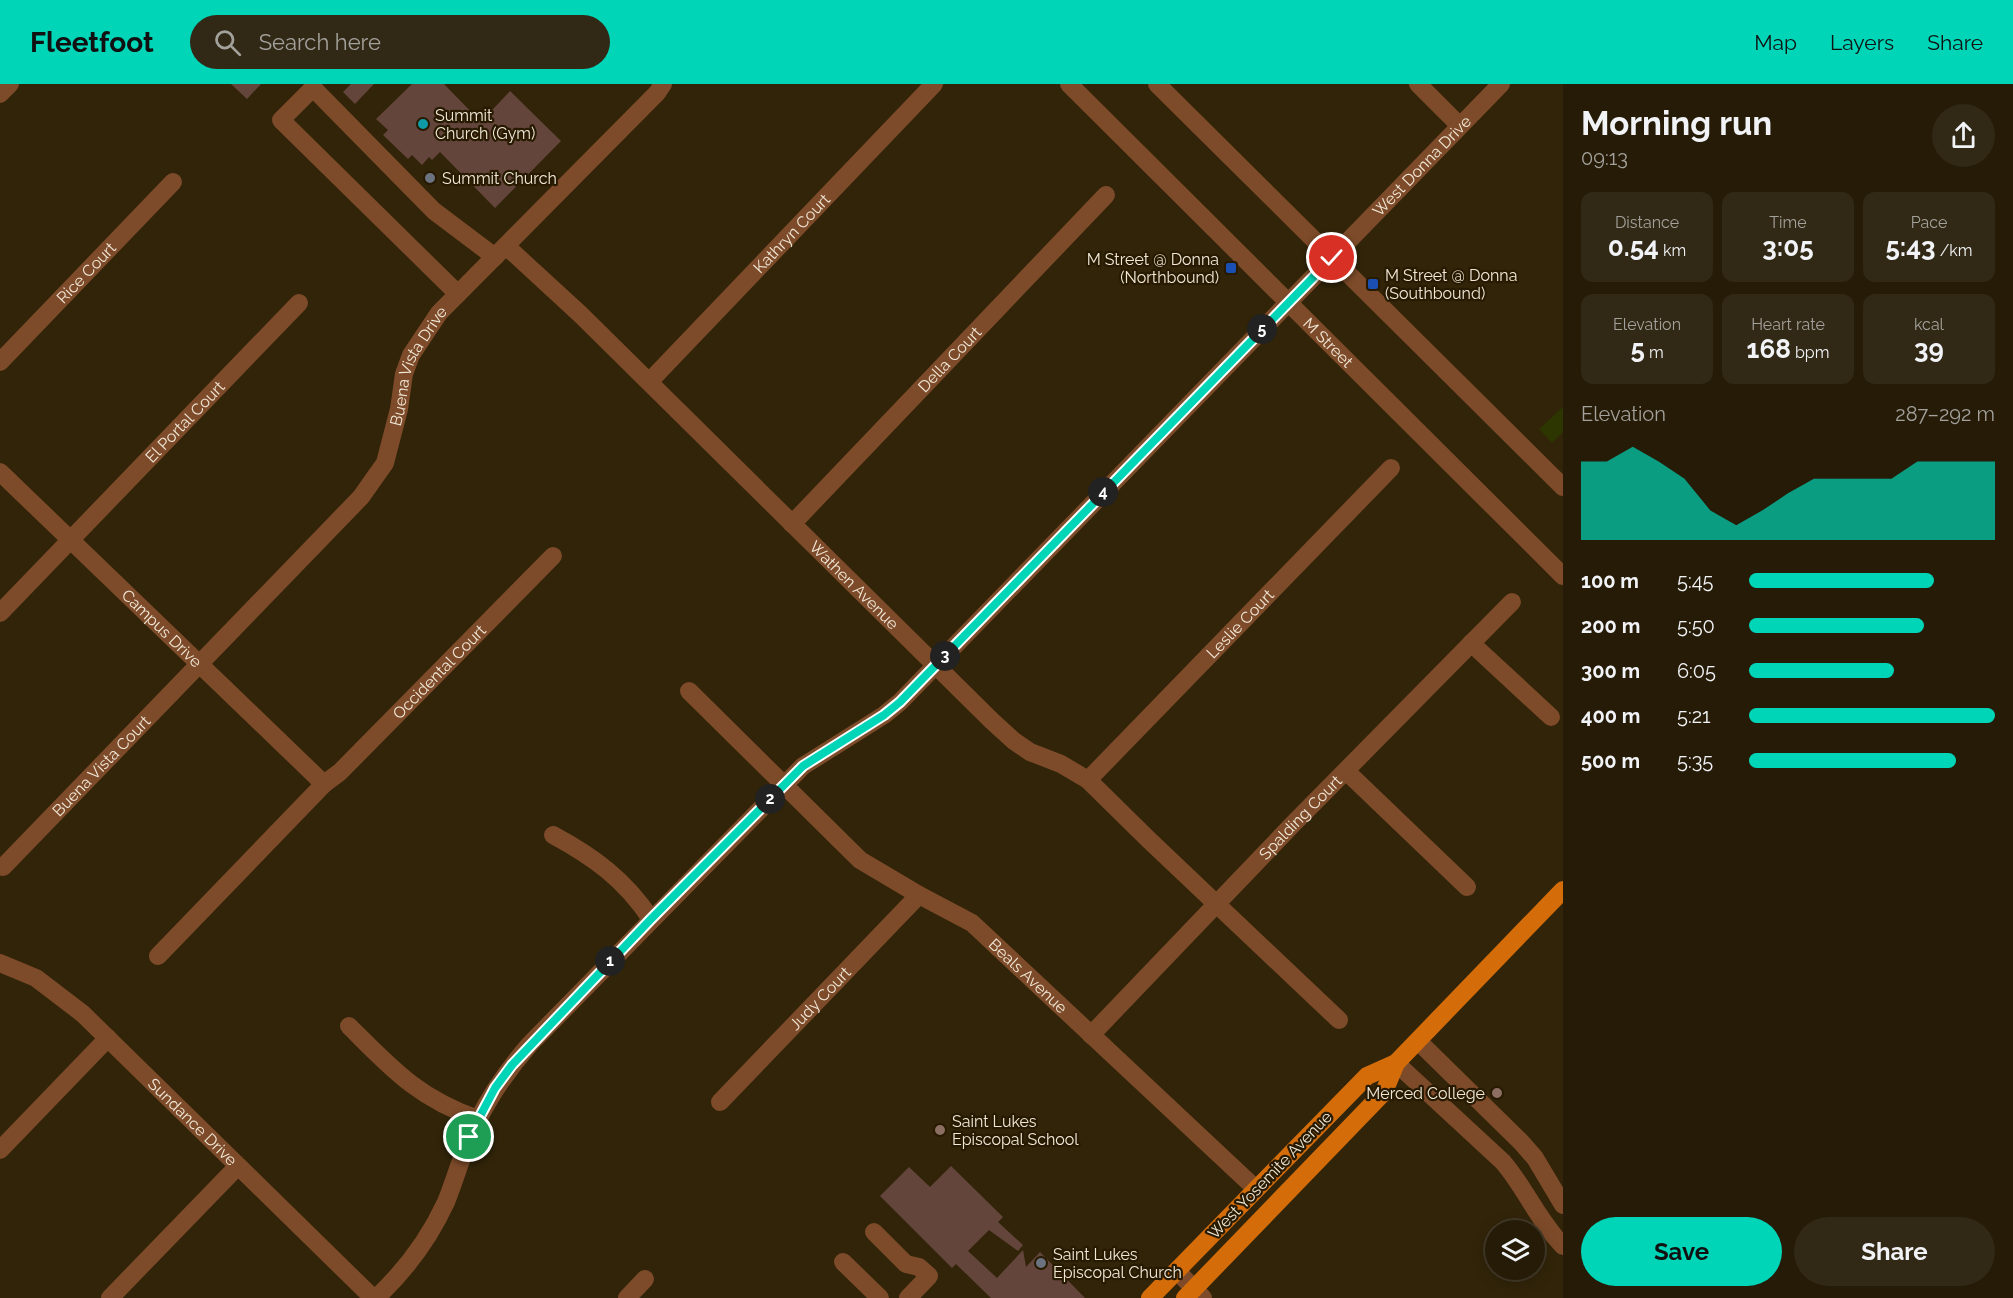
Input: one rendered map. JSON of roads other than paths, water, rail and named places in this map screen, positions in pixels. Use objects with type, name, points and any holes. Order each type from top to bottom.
[{"type":"main road","name":"West Yosemite Avenue","points":[[1150,1298],[1367,1076],[1396,1063],[1563,890]]},
{"type":"main road","name":"West Yosemite Avenue","points":[[1194,1295],[1384,1092],[1396,1063]]},
{"type":"street","points":[[0,94],[10,84]]},
{"type":"street","name":"Buena Vista Drive","points":[[199,665],[361,497],[385,463],[399,409],[404,374],[411,355],[439,313],[657,93],[663,84]]},
{"type":"street","name":"Kathryn Court","points":[[649,382],[934,84]]},
{"type":"street","name":"M Street","points":[[1069,84],[1563,576]]},
{"type":"street","points":[[1157,84],[1563,487]]},
{"type":"street","points":[[1418,84],[1460,126]]},
{"type":"street","name":"West Donna Drive","points":[[374,1298],[393,1282],[430,1234],[446,1201],[478,1119],[495,1088],[512,1065],[651,919],[803,766],[892,709],[1501,84]]},
{"type":"street","points":[[315,86],[281,120],[458,294]]},
{"type":"street","name":"Wathen Avenue","points":[[315,86],[434,211],[501,251],[580,314],[935,666],[1014,741],[1030,752],[1061,764],[1088,780],[1216,905],[1339,1020]]},
{"type":"street","name":"Rice Court","points":[[0,362],[173,182]]},
{"type":"street","name":"Della Court","points":[[792,524],[1106,195]]},
{"type":"street","name":"El Portal Court","points":[[0,613],[299,303]]},
{"type":"street","name":"Leslie Court","points":[[1088,780],[1391,468]]},
{"type":"street","name":"Campus Drive","points":[[0,472],[324,784]]},
{"type":"street","name":"Occidental Court","points":[[158,956],[324,784],[340,772],[553,556]]},
{"type":"street","name":"Spalding Court","points":[[1091,1035],[1512,602]]},
{"type":"street","points":[[1471,643],[1551,717]]},
{"type":"street","name":"Buena Vista Court","points":[[3,867],[199,665]]},
{"type":"street","name":"Beals Avenue","points":[[689,691],[860,860],[972,923],[1256,1189]]},
{"type":"street","points":[[1346,771],[1467,887]]},
{"type":"street","points":[[553,835],[597,861],[612,873],[640,903],[651,919]]},
{"type":"street","name":"Judy Court","points":[[720,1102],[919,895]]},
{"type":"street","name":"Sundance Drive","points":[[0,963],[36,978],[84,1014],[374,1298]]},
{"type":"street","points":[[349,1026],[393,1070],[419,1091],[457,1112],[478,1119]]},
{"type":"street","points":[[0,1150],[108,1038]]},
{"type":"street","points":[[1418,1041],[1521,1142],[1535,1158],[1563,1205]]},
{"type":"street","points":[[1396,1063],[1503,1162],[1541,1221],[1563,1246]]},
{"type":"street","points":[[110,1298],[238,1166]]},
{"type":"street","points":[[873,1232],[906,1264],[919,1267],[929,1276],[908,1298]]},
{"type":"street","points":[[843,1262],[880,1298]]},
{"type":"street","points":[[1177,1271],[1194,1295]]},
{"type":"street","points":[[627,1298],[645,1279]]},
{"type":"place","name":"Summit Church (Gym)","points":[[423,124]]},
{"type":"place","name":"Summit Church","points":[[430,178]]},
{"type":"place","name":"M Street @ Donna (Northbound)","points":[[1231,268]]},
{"type":"place","name":"M Street @ Donna (Southbound)","points":[[1373,284]]},
{"type":"place","name":"Merced College","points":[[1497,1093]]},
{"type":"place","name":"Saint Lukes Episcopal School","points":[[940,1130]]},
{"type":"place","name":"Saint Lukes Episcopal Church","points":[[1041,1263]]}]
